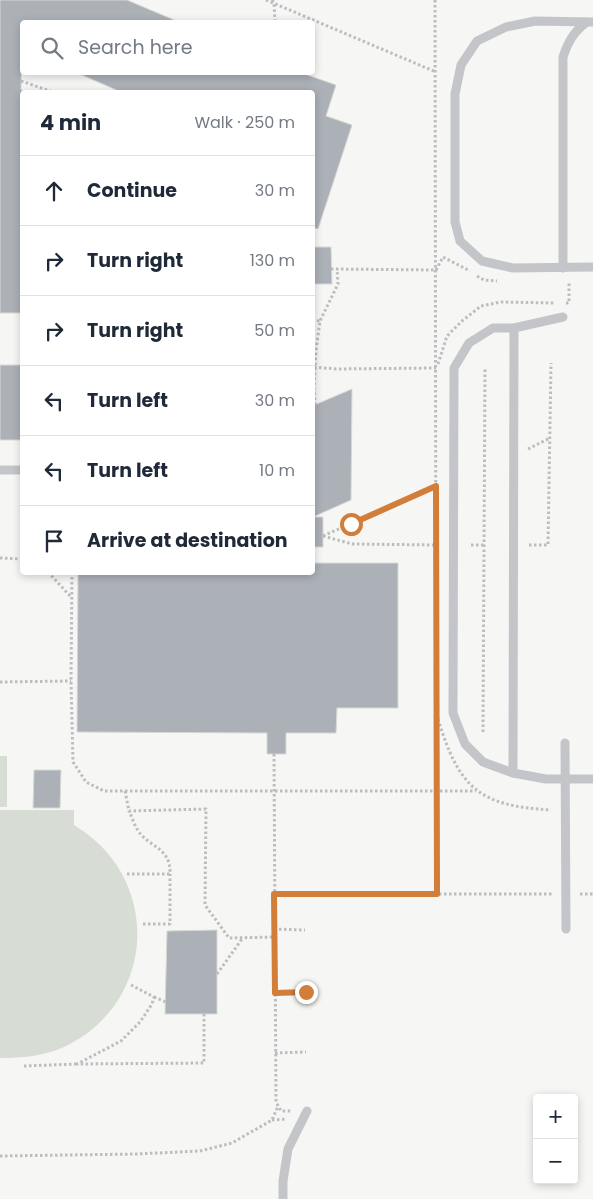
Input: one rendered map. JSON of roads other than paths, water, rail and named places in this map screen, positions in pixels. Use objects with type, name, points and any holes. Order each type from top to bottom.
[{"type":"lane","points":[[590,22],[535,22],[506,27],[477,41],[461,64],[455,94],[455,222],[460,241],[482,261],[512,268],[593,267]]},
{"type":"lane","points":[[563,268],[563,57],[568,42],[578,28],[590,22]]},
{"type":"lane","points":[[563,317],[514,328],[493,328],[468,343],[454,368],[453,713],[465,744],[483,762],[513,773],[546,779],[593,779]]},
{"type":"lane","points":[[513,773],[514,328]]},
{"type":"lane","points":[[0,470],[20,470]]},
{"type":"lane","points":[[565,743],[566,929]]},
{"type":"lane","points":[[283,1199],[283,1181],[288,1149],[307,1111]]}]
